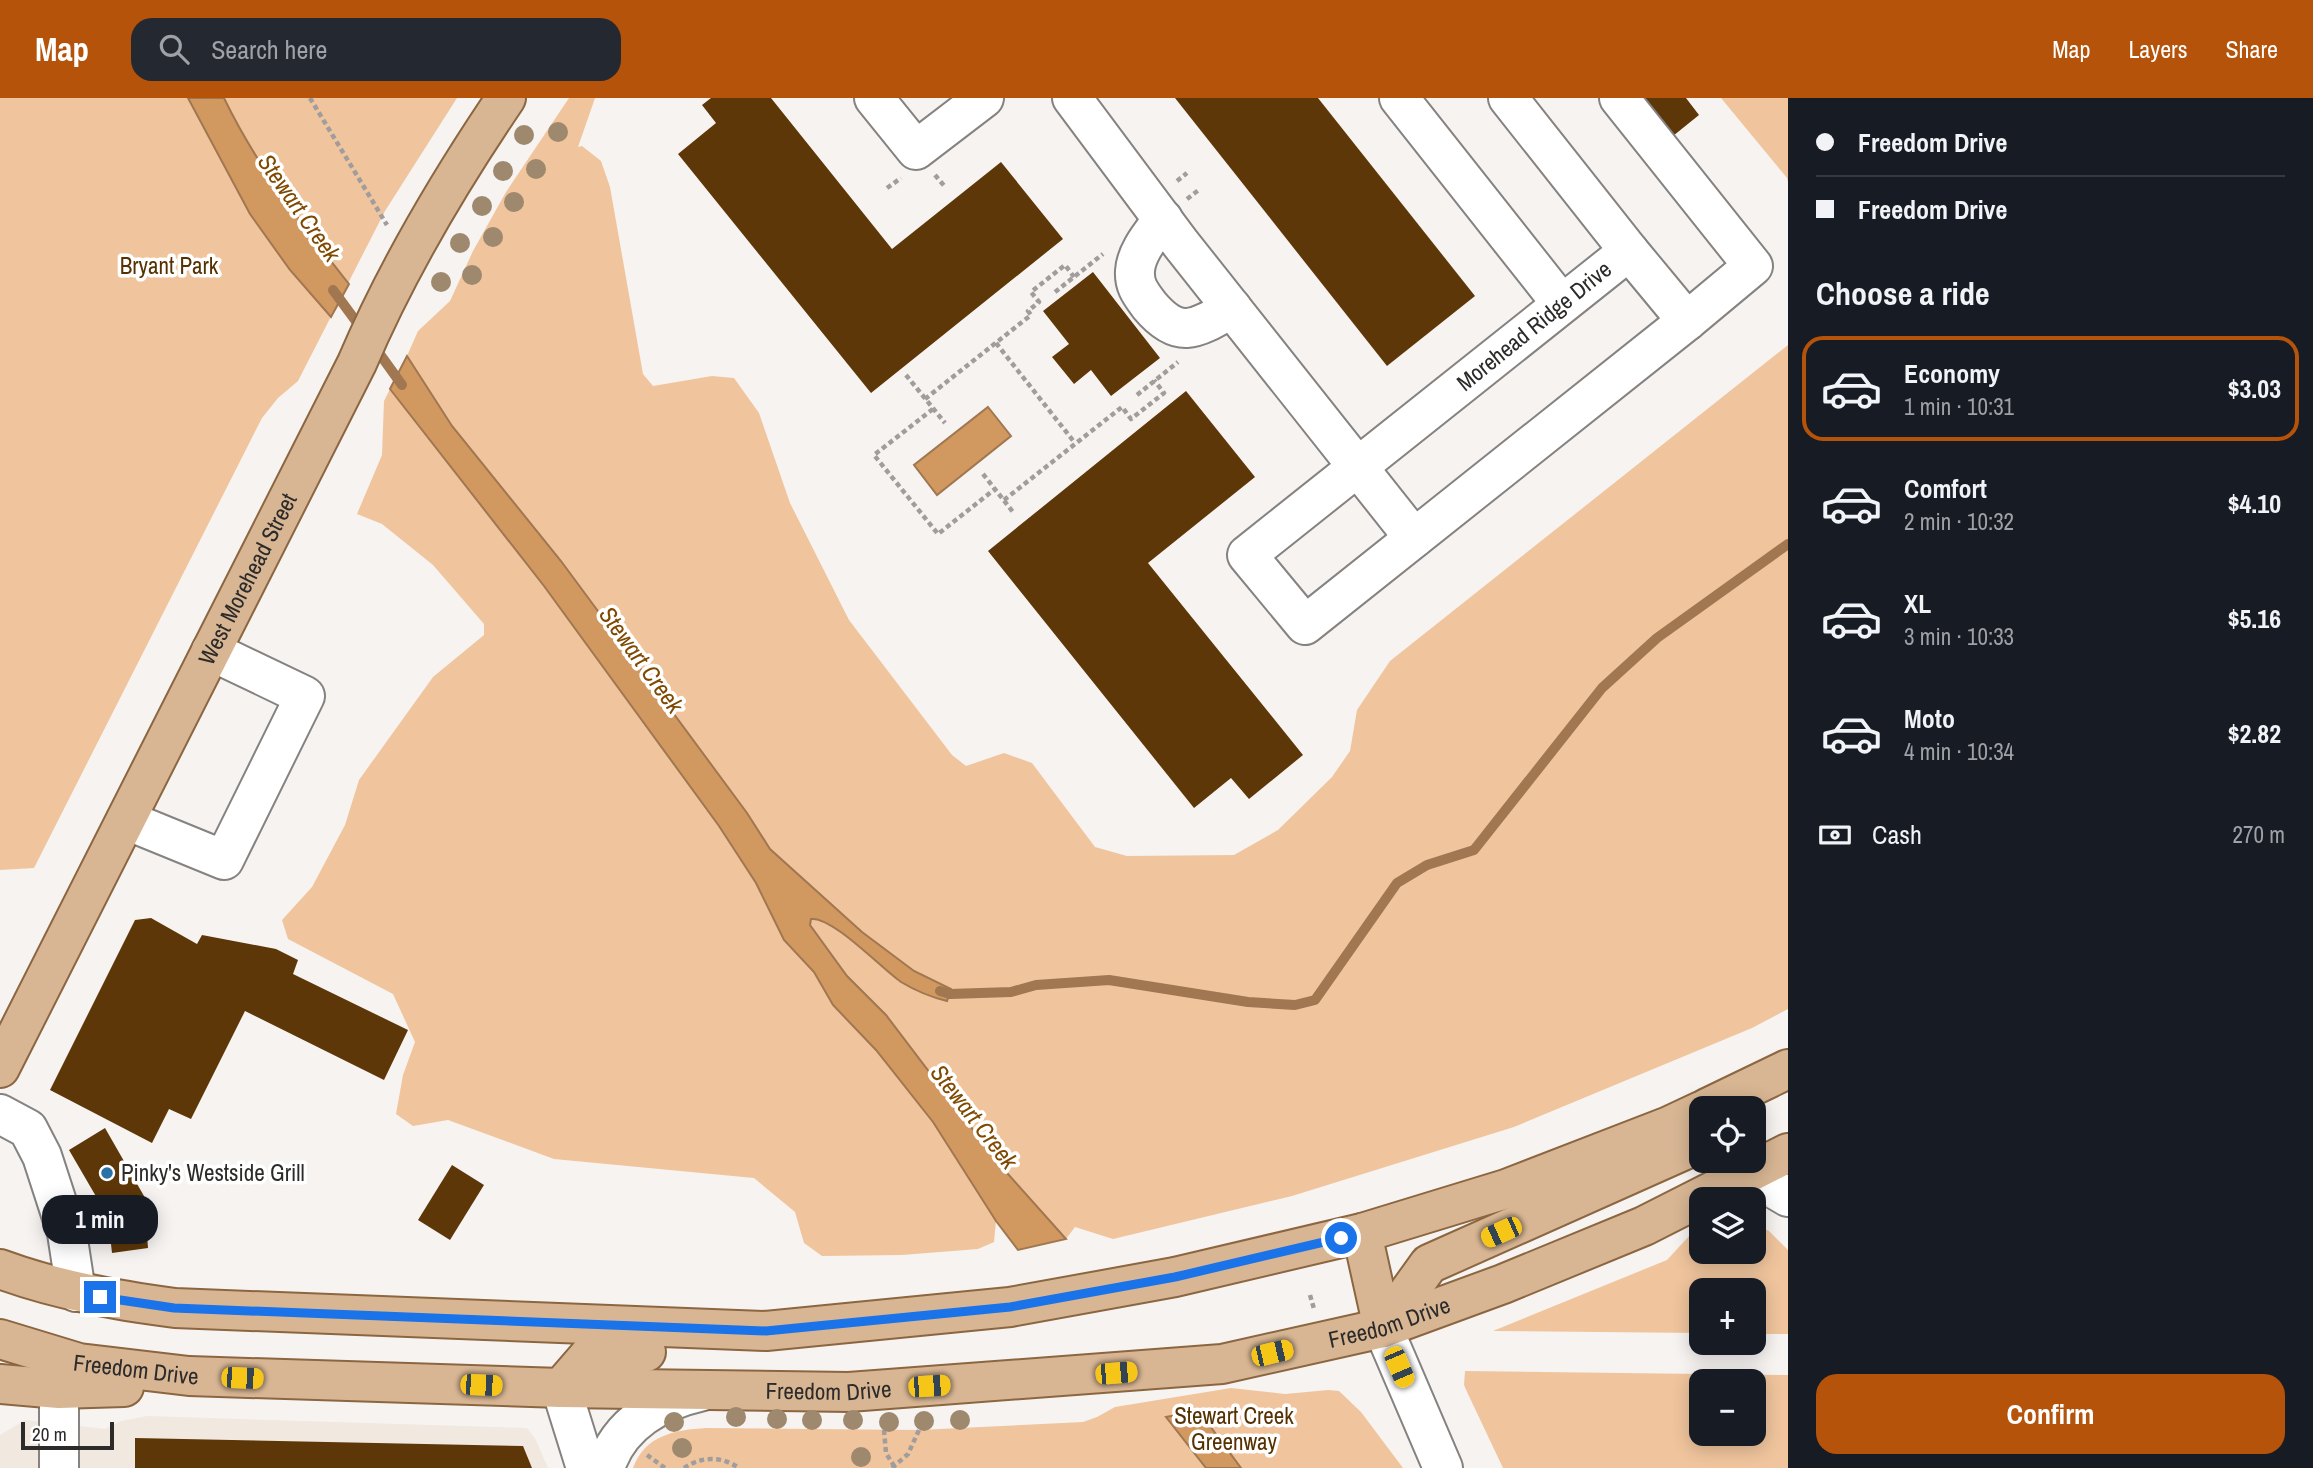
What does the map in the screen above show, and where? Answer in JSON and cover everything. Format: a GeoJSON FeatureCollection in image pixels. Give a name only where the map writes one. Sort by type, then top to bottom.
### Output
{"type":"FeatureCollection","features":[{"type":"Feature","properties":{"kind":"main road","name":"West Morehead Street"},"geometry":{"type":"LineString","coordinates":[[0,1068],[357,363],[382,307],[472,148],[506,98]]}},
{"type":"Feature","properties":{"kind":"main road"},"geometry":{"type":"LineString","coordinates":[[1733,1096],[1788,1069]]}},
{"type":"Feature","properties":{"kind":"main road"},"geometry":{"type":"LineString","coordinates":[[0,1269],[39,1283],[76,1292],[174,1308],[766,1331],[1010,1307],[1175,1277],[1362,1233],[1506,1189],[1689,1117]]}},
{"type":"Feature","properties":{"kind":"main road"},"geometry":{"type":"LineString","coordinates":[[1382,1328],[1429,1264],[1689,1146]]}},
{"type":"Feature","properties":{"kind":"main road","name":"Freedom Drive"},"geometry":{"type":"LineString","coordinates":[[0,1339],[79,1363],[189,1376],[561,1388],[849,1392],[1222,1364],[1382,1328],[1503,1284],[1644,1226],[1788,1153]]}},
{"type":"Feature","properties":{"kind":"main road"},"geometry":{"type":"LineString","coordinates":[[1362,1233],[1382,1328]]}},
{"type":"Feature","properties":{"kind":"main road"},"geometry":{"type":"LineString","coordinates":[[561,1388],[593,1350],[709,1353],[766,1331]]}},
{"type":"Feature","properties":{"kind":"main road"},"geometry":{"type":"LineString","coordinates":[[0,1384],[59,1389],[112,1389],[189,1376]]}},
{"type":"Feature","properties":{"kind":"street"},"geometry":{"type":"LineString","coordinates":[[874,98],[916,150],[984,98]]}},
{"type":"Feature","properties":{"kind":"street"},"geometry":{"type":"LineString","coordinates":[[1072,98],[1232,309],[1414,538]]}},
{"type":"Feature","properties":{"kind":"street"},"geometry":{"type":"LineString","coordinates":[[1399,98],[1562,303]]}},
{"type":"Feature","properties":{"kind":"street"},"geometry":{"type":"LineString","coordinates":[[1508,98],[1629,251]]}},
{"type":"Feature","properties":{"kind":"street"},"geometry":{"type":"LineString","coordinates":[[1619,98],[1753,266],[1687,321]]}},
{"type":"Feature","properties":{"kind":"street"},"geometry":{"type":"LineString","coordinates":[[1163,219],[1142,250],[1135,269],[1139,291],[1161,319],[1175,328],[1191,329],[1232,309]]}},
{"type":"Feature","properties":{"kind":"street","name":"Morehead Ridge Drive"},"geometry":{"type":"LineString","coordinates":[[1629,251],[1687,321],[1305,625],[1247,555],[1629,251]]}},
{"type":"Feature","properties":{"kind":"street"},"geometry":{"type":"LineString","coordinates":[[125,820],[224,860],[305,696],[211,651]]}},
{"type":"Feature","properties":{"kind":"street"},"geometry":{"type":"LineString","coordinates":[[0,1114],[28,1129],[41,1156],[67,1233],[76,1292]]}},
{"type":"Feature","properties":{"kind":"street"},"geometry":{"type":"LineString","coordinates":[[1727,1185],[1771,1187],[1788,1198]]}},
{"type":"Feature","properties":{"kind":"street"},"geometry":{"type":"LineString","coordinates":[[1382,1328],[1443,1468]]}},
{"type":"Feature","properties":{"kind":"street"},"geometry":{"type":"LineString","coordinates":[[561,1388],[586,1468]]}},
{"type":"Feature","properties":{"kind":"street"},"geometry":{"type":"LineString","coordinates":[[59,1389],[59,1468]]}},
{"type":"Feature","properties":{"kind":"street"},"geometry":{"type":"LineString","coordinates":[[605,1468],[616,1443],[640,1417],[671,1401],[710,1389]]}},
{"type":"Feature","properties":{"kind":"path"},"geometry":{"type":"LineString","coordinates":[[310,98],[386,224],[411,252]]}},
{"type":"Feature","properties":{"kind":"path"},"geometry":{"type":"LineString","coordinates":[[1055,292],[1111,248]]}},
{"type":"Feature","properties":{"kind":"path"},"geometry":{"type":"LineString","coordinates":[[926,399],[1031,315],[1028,311],[1039,302],[1031,292],[1065,265],[1074,276]]}},
{"type":"Feature","properties":{"kind":"path"},"geometry":{"type":"LineString","coordinates":[[996,343],[1075,443]]}},
{"type":"Feature","properties":{"kind":"path"},"geometry":{"type":"LineString","coordinates":[[1137,395],[1182,358]]}},
{"type":"Feature","properties":{"kind":"path"},"geometry":{"type":"LineString","coordinates":[[906,375],[945,423]]}},
{"type":"Feature","properties":{"kind":"path"},"geometry":{"type":"LineString","coordinates":[[1004,500],[1122,407],[1132,419],[1164,393],[1154,380]]}},
{"type":"Feature","properties":{"kind":"path"},"geometry":{"type":"LineString","coordinates":[[933,409],[874,455],[938,534],[995,489]]}},
{"type":"Feature","properties":{"kind":"path"},"geometry":{"type":"LineString","coordinates":[[983,474],[1013,512]]}},
{"type":"Feature","properties":{"kind":"path"},"geometry":{"type":"LineString","coordinates":[[1310,1295],[1315,1313]]}},
{"type":"Feature","properties":{"kind":"path"},"geometry":{"type":"LineString","coordinates":[[884,1430],[886,1452],[893,1467],[908,1454],[919,1430]]}},
{"type":"Feature","properties":{"kind":"path"},"geometry":{"type":"LineString","coordinates":[[684,1468],[698,1460],[711,1459],[725,1461],[739,1468]]}},
{"type":"Feature","properties":{"kind":"shaded area"},"geometry":{"type":"Polygon","coordinates":[[[188,98],[224,98],[266,171],[297,217],[349,284],[331,317],[290,270],[250,214],[188,98]]]}},
{"type":"Feature","properties":{"kind":"shaded area"},"geometry":{"type":"Polygon","coordinates":[[[407,356],[452,426],[561,561],[747,813],[770,849],[862,932],[914,971],[951,989],[947,1001],[912,988],[901,982],[844,934],[820,920],[811,919],[810,925],[847,976],[886,1015],[1000,1165],[1066,1239],[1018,1250],[996,1221],[933,1122],[876,1050],[833,1005],[814,972],[784,940],[756,883],[719,826],[544,586],[390,389],[407,356]]]}},
{"type":"Feature","properties":{"kind":"shaded area"},"geometry":{"type":"Polygon","coordinates":[[[988,407],[1011,436],[937,495],[914,465],[988,407]]]}},
{"type":"Feature","properties":{"kind":"shaded area"},"geometry":{"type":"Polygon","coordinates":[[[1199,1411],[1241,1468],[1206,1468],[1166,1417],[1199,1411]]]}},
{"type":"Feature","properties":{"kind":"shaded area"},"geometry":{"type":"Polygon","coordinates":[[[147,1416],[527,1428],[535,1438],[548,1468],[0,1468],[0,1435],[25,1420],[105,1429],[121,1421],[147,1416]]]}},
{"type":"Feature","properties":{"kind":"green space","name":"Bryant Park"},"geometry":{"type":"Polygon","coordinates":[[[0,98],[457,98],[385,211],[298,381],[278,398],[262,418],[34,868],[0,870],[0,98]]]}},
{"type":"Feature","properties":{"kind":"green space"},"geometry":{"type":"Polygon","coordinates":[[[569,98],[595,98],[578,147],[582,146],[601,161],[610,187],[643,374],[653,386],[712,376],[734,378],[759,413],[790,503],[849,620],[952,755],[966,766],[1004,753],[1032,763],[1095,847],[1127,856],[1234,855],[1278,830],[1332,777],[1350,751],[1357,710],[1390,661],[1788,345],[1788,1009],[1752,1028],[1514,1127],[1292,1196],[1113,1239],[1075,1227],[1066,1239],[1000,1165],[886,1015],[847,976],[810,925],[811,919],[816,918],[829,925],[947,1001],[951,989],[914,971],[862,932],[770,849],[747,813],[561,561],[452,426],[407,356],[418,331],[450,301],[473,251],[506,192],[569,98]]]}},
{"type":"Feature","properties":{"kind":"green space"},"geometry":{"type":"Polygon","coordinates":[[[1721,98],[1788,98],[1788,182],[1787,178],[1721,98]]]}},
{"type":"Feature","properties":{"kind":"green space"},"geometry":{"type":"Polygon","coordinates":[[[390,389],[544,586],[719,826],[756,883],[784,940],[814,972],[833,1005],[876,1050],[933,1122],[996,1221],[994,1242],[978,1249],[902,1255],[822,1256],[804,1243],[795,1212],[754,1178],[554,1159],[448,1120],[413,1126],[396,1114],[403,1075],[415,1042],[393,994],[288,939],[282,920],[312,887],[345,825],[359,780],[433,677],[484,635],[484,624],[433,565],[382,524],[357,514],[382,455],[384,401],[390,389]]]}},
{"type":"Feature","properties":{"kind":"green space"},"geometry":{"type":"Polygon","coordinates":[[[1766,1229],[1769,1231],[1788,1250],[1788,1334],[1766,1334],[1766,1278],[1689,1278],[1689,1333],[1493,1331],[1667,1260],[1689,1236],[1689,1264],[1766,1264],[1766,1229]]]}},
{"type":"Feature","properties":{"kind":"green space"},"geometry":{"type":"Polygon","coordinates":[[[1465,1371],[1689,1374],[1689,1446],[1766,1446],[1766,1375],[1788,1375],[1788,1468],[1503,1468],[1464,1385],[1465,1371]]]}},
{"type":"Feature","properties":{"kind":"green space","name":"Stewart Creek Greenway"},"geometry":{"type":"Polygon","coordinates":[[[1231,1388],[1285,1394],[1339,1391],[1361,1412],[1403,1468],[633,1468],[638,1457],[653,1441],[672,1433],[694,1429],[919,1430],[1083,1422],[1115,1407],[1231,1388]]]}},
{"type":"Feature","properties":{"kind":"building"},"geometry":{"type":"Polygon","coordinates":[[[711,98],[771,98],[892,249],[1001,162],[1063,239],[871,393],[678,154],[716,123],[702,105],[711,98]]]}},
{"type":"Feature","properties":{"kind":"building"},"geometry":{"type":"Polygon","coordinates":[[[1175,98],[1318,98],[1475,296],[1387,366],[1175,98]]]}},
{"type":"Feature","properties":{"kind":"building"},"geometry":{"type":"Polygon","coordinates":[[[1636,98],[1686,98],[1699,115],[1668,140],[1636,98]]]}},
{"type":"Feature","properties":{"kind":"building"},"geometry":{"type":"Polygon","coordinates":[[[1093,272],[1160,358],[1111,396],[1091,370],[1074,384],[1052,357],[1069,344],[1043,311],[1093,272]]]}},
{"type":"Feature","properties":{"kind":"building"},"geometry":{"type":"Polygon","coordinates":[[[1186,391],[1255,477],[1148,563],[1303,755],[1249,799],[1231,778],[1194,808],[988,551],[1186,391]]]}},
{"type":"Feature","properties":{"kind":"building"},"geometry":{"type":"Polygon","coordinates":[[[151,918],[197,944],[202,935],[276,949],[298,960],[293,974],[408,1030],[384,1080],[245,1011],[191,1119],[169,1109],[152,1143],[50,1090],[135,920],[151,918]]]}},
{"type":"Feature","properties":{"kind":"building","name":"Pinky's Westside Grill"},"geometry":{"type":"Polygon","coordinates":[[[105,1128],[144,1196],[148,1248],[112,1253],[108,1217],[69,1150],[105,1128]]]}},
{"type":"Feature","properties":{"kind":"building"},"geometry":{"type":"Polygon","coordinates":[[[452,1165],[484,1185],[450,1240],[418,1220],[452,1165]]]}},
{"type":"Feature","properties":{"kind":"building"},"geometry":{"type":"Polygon","coordinates":[[[135,1438],[523,1446],[532,1468],[135,1468],[135,1438]]]}},
{"type":"Feature","properties":{"kind":"waterway","name":"Stewart Creek"},"geometry":{"type":"LineString","coordinates":[[333,290],[361,328]]}},
{"type":"Feature","properties":{"kind":"waterway","name":"Stewart Creek"},"geometry":{"type":"LineString","coordinates":[[374,346],[402,385]]}},
{"type":"Feature","properties":{"kind":"waterway"},"geometry":{"type":"LineString","coordinates":[[940,991],[950,994],[1011,992],[1036,985],[1109,980],[1248,1002],[1295,1005],[1315,1000],[1397,883],[1427,865],[1474,850],[1602,688],[1657,638],[1788,544]]}},
{"type":"Feature","properties":{"kind":"place","name":"Pinky's Westside Grill"},"geometry":{"type":"Point","coordinates":[107,1173]}},
{"type":"Feature","properties":{"kind":"route"},"geometry":{"type":"LineString","coordinates":[[100,1297],[174,1308],[766,1331],[1010,1307],[1175,1277],[1341,1238]]}}]}
